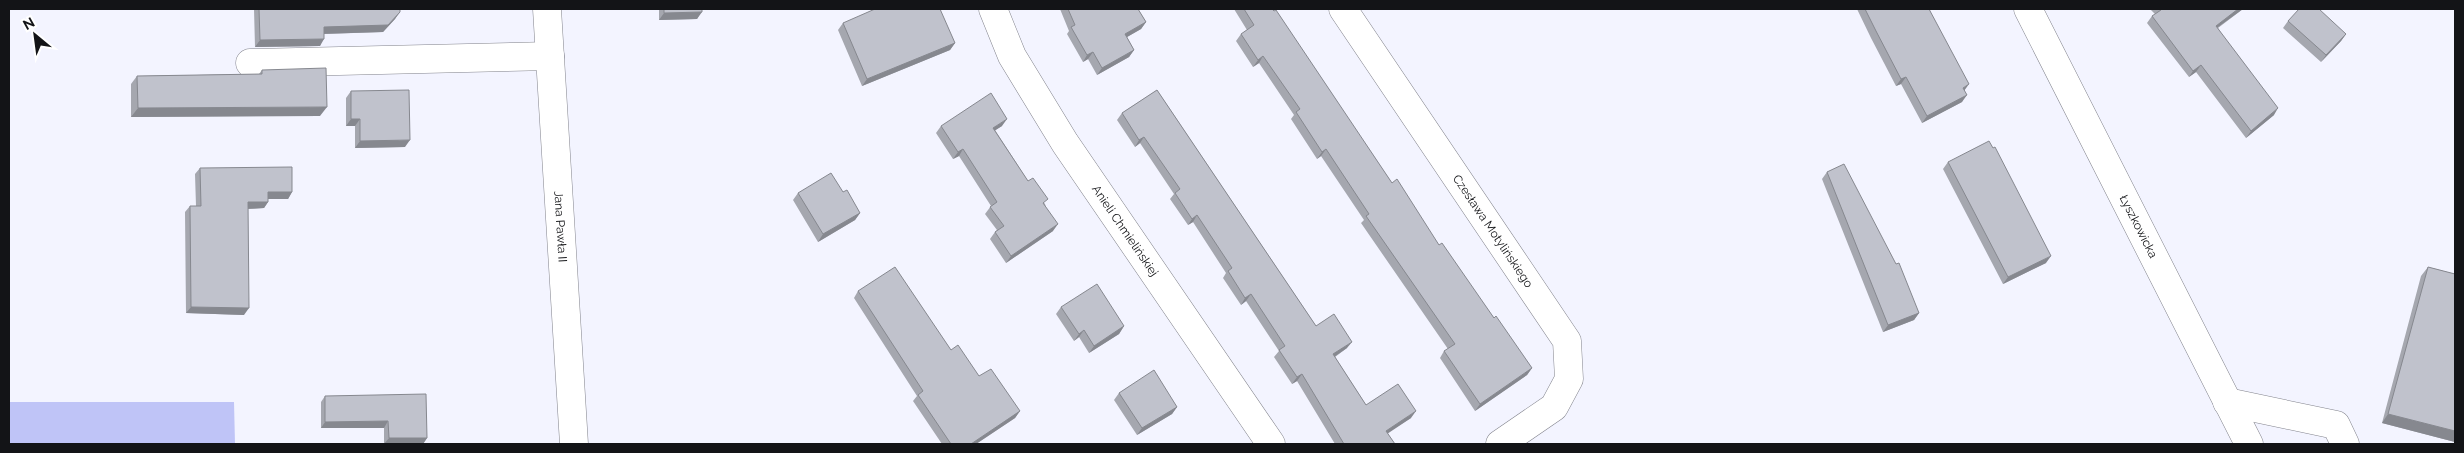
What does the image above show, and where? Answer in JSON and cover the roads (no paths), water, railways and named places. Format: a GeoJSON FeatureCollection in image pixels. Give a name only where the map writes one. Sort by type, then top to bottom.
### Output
{"type":"FeatureCollection","features":[{"type":"Feature","properties":{"kind":"street","name":"Jana Pawła II"},"geometry":{"type":"LineString","coordinates":[[546,9],[574,444]]}},
{"type":"Feature","properties":{"kind":"street","name":"Anieli Chmielińskiej"},"geometry":{"type":"LineString","coordinates":[[993,9],[1012,56],[1065,142],[1271,444]]}},
{"type":"Feature","properties":{"kind":"street","name":"Czesława Motylińskiego"},"geometry":{"type":"LineString","coordinates":[[1343,9],[1567,341],[1569,379],[1554,407],[1500,444]]}},
{"type":"Feature","properties":{"kind":"street","name":"Łyszkowicka"},"geometry":{"type":"LineString","coordinates":[[2030,9],[2249,444]]}},
{"type":"Feature","properties":{"kind":"street"},"geometry":{"type":"LineString","coordinates":[[250,63],[550,56]]}},
{"type":"Feature","properties":{"kind":"street"},"geometry":{"type":"LineString","coordinates":[[2227,402],[2336,425],[2345,444]]}}]}
